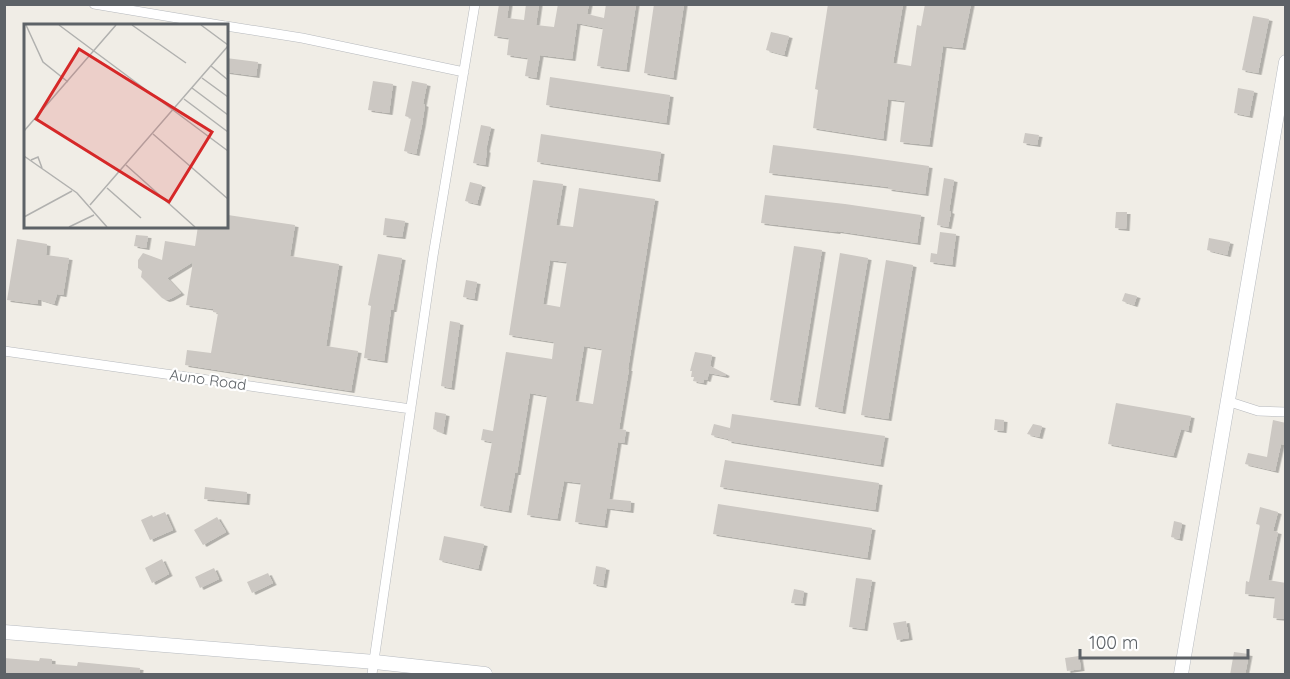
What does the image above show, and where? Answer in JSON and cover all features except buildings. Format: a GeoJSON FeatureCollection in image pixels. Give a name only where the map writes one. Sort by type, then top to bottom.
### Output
{"type":"FeatureCollection","features":[{"type":"Feature","properties":{"kind":"street"},"geometry":{"type":"LineString","coordinates":[[94,4],[214,24]]}},
{"type":"Feature","properties":{"kind":"street"},"geometry":{"type":"LineString","coordinates":[[374,668],[433,256],[475,4]]}},
{"type":"Feature","properties":{"kind":"street"},"geometry":{"type":"LineString","coordinates":[[228,26],[302,38],[464,72]]}},
{"type":"Feature","properties":{"kind":"street"},"geometry":{"type":"LineString","coordinates":[[1181,675],[1286,62]]}},
{"type":"Feature","properties":{"kind":"street","name":"Auno Road"},"geometry":{"type":"LineString","coordinates":[[4,351],[411,409]]}},
{"type":"Feature","properties":{"kind":"street"},"geometry":{"type":"LineString","coordinates":[[1227,401],[1258,411],[1286,412]]}},
{"type":"Feature","properties":{"kind":"street"},"geometry":{"type":"LineString","coordinates":[[4,632],[374,668],[485,675]]}}]}
